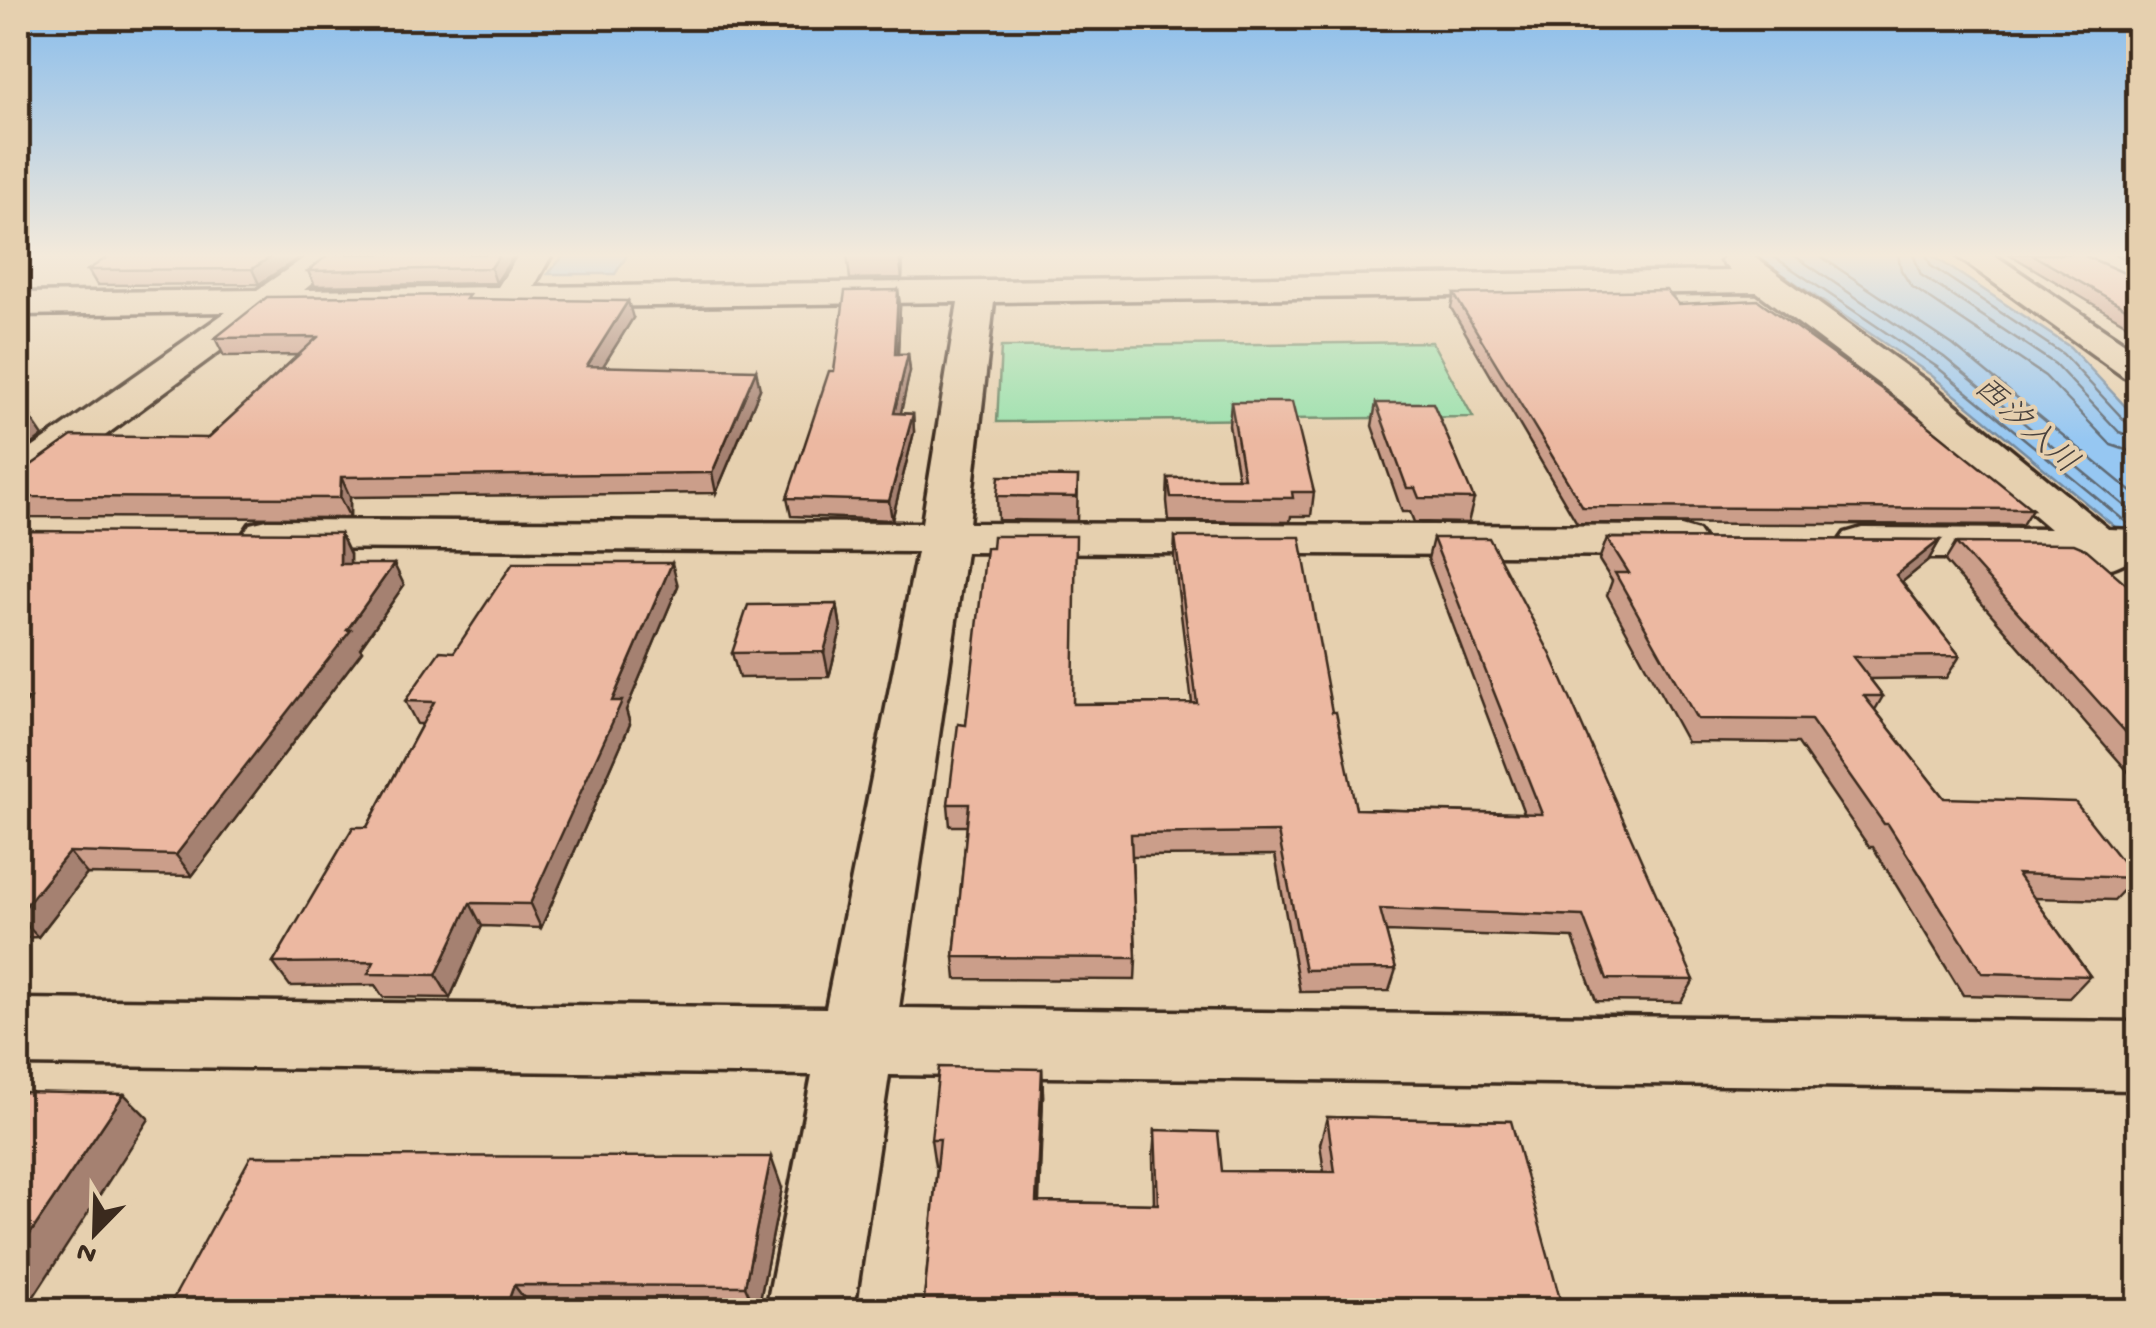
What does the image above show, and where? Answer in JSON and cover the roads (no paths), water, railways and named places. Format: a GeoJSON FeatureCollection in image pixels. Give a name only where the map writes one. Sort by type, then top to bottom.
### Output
{"type":"FeatureCollection","features":[{"type":"Feature","properties":{"kind":"street"},"geometry":{"type":"LineString","coordinates":[[18,478],[242,316]]}},
{"type":"Feature","properties":{"kind":"street"},"geometry":{"type":"LineString","coordinates":[[810,1310],[944,535],[974,316]]}},
{"type":"Feature","properties":{"kind":"street"},"geometry":{"type":"LineString","coordinates":[[1813,316],[2118,544],[2138,579]]}},
{"type":"Feature","properties":{"kind":"street"},"geometry":{"type":"LineString","coordinates":[[2068,316],[2133,358]]}},
{"type":"Feature","properties":{"kind":"street"},"geometry":{"type":"LineString","coordinates":[[214,534],[1719,542]]}},
{"type":"Feature","properties":{"kind":"street"},"geometry":{"type":"LineString","coordinates":[[1818,542],[2118,544]]}},
{"type":"Feature","properties":{"kind":"street"},"geometry":{"type":"LineString","coordinates":[[18,1032],[2138,1056]]}},
{"type":"Feature","properties":{"kind":"water","name":"西汐入川"},"geometry":{"type":"Polygon","coordinates":[[[1844,316],[2023,316],[2070,347],[2138,420],[2138,546],[1931,375],[1844,316]]]}}]}
